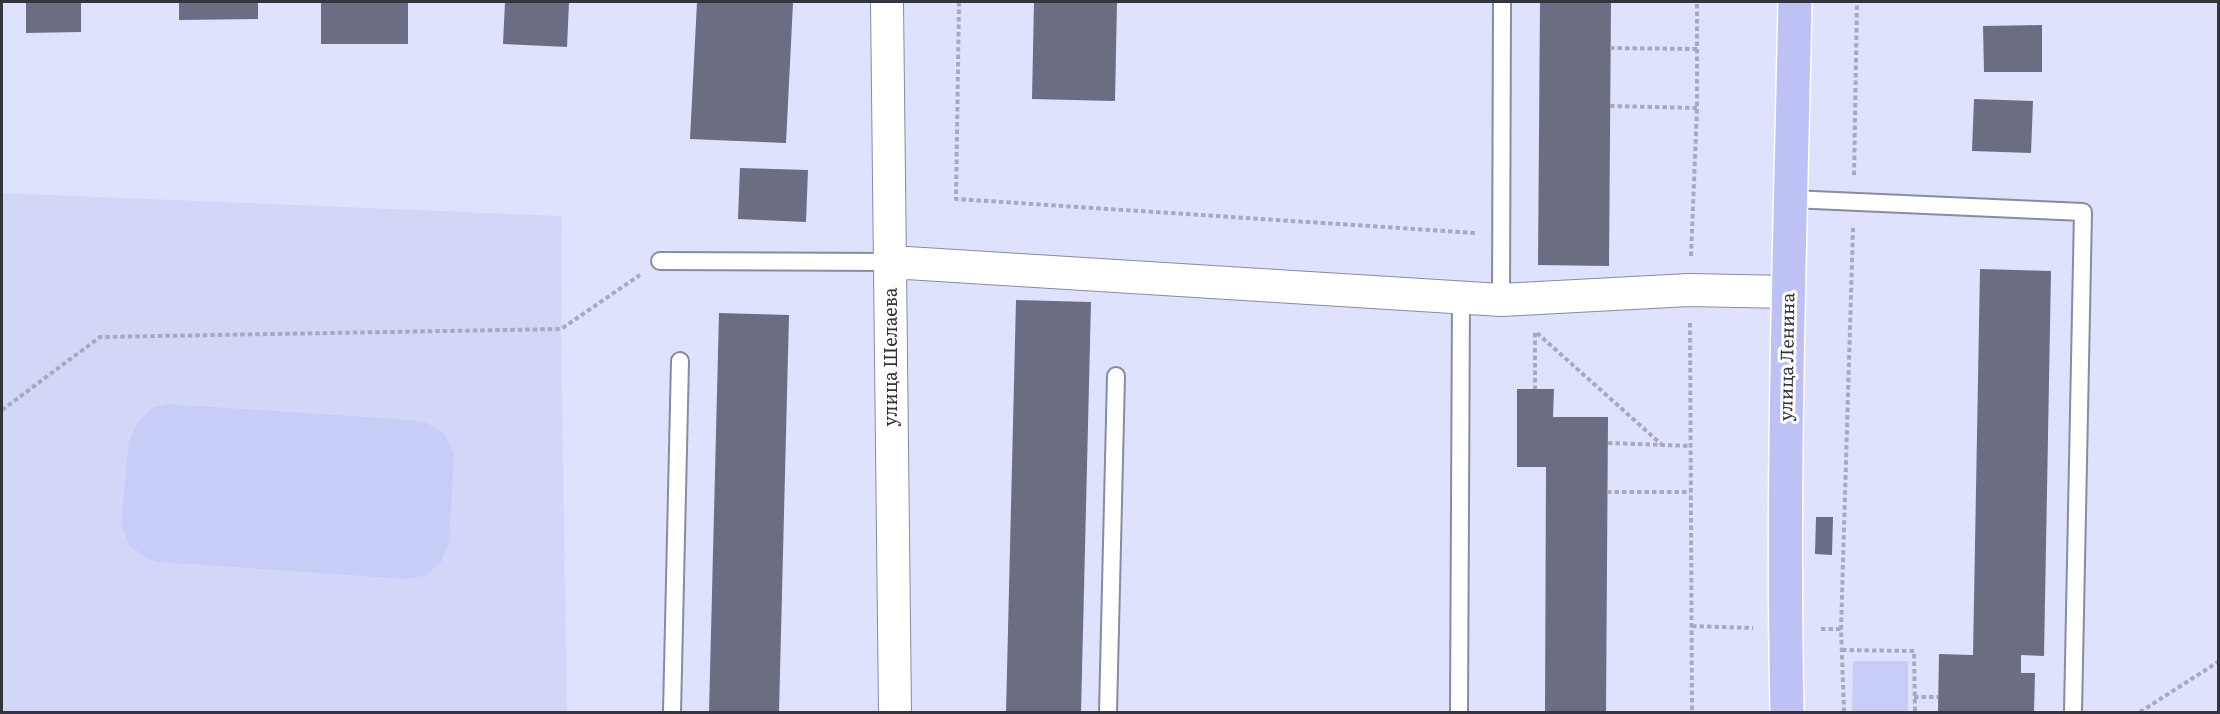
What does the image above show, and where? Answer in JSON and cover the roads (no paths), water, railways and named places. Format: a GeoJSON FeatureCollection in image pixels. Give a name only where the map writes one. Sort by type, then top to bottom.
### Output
{"type":"FeatureCollection","features":[{"type":"Feature","properties":{"kind":"main road","name":"улица Ленина"},"geometry":{"type":"LineString","coordinates":[[1787,712],[1785,617],[1795,2]]}},
{"type":"Feature","properties":{"kind":"street","name":"улица Шелаева"},"geometry":{"type":"LineString","coordinates":[[887,2],[895,712]]}},
{"type":"Feature","properties":{"kind":"street"},"geometry":{"type":"LineString","coordinates":[[891,262],[1500,300],[1689,290],[1789,292]]}},
{"type":"Feature","properties":{"kind":"lane"},"geometry":{"type":"LineString","coordinates":[[1500,300],[1502,2]]}},
{"type":"Feature","properties":{"kind":"lane"},"geometry":{"type":"LineString","coordinates":[[1791,199],[2083,212],[2073,712]]}},
{"type":"Feature","properties":{"kind":"lane"},"geometry":{"type":"LineString","coordinates":[[660,261],[891,262]]}},
{"type":"Feature","properties":{"kind":"lane"},"geometry":{"type":"LineString","coordinates":[[1459,712],[1461,298]]}},
{"type":"Feature","properties":{"kind":"lane"},"geometry":{"type":"LineString","coordinates":[[672,712],[680,361]]}},
{"type":"Feature","properties":{"kind":"lane"},"geometry":{"type":"LineString","coordinates":[[1108,712],[1116,376]]}}]}
